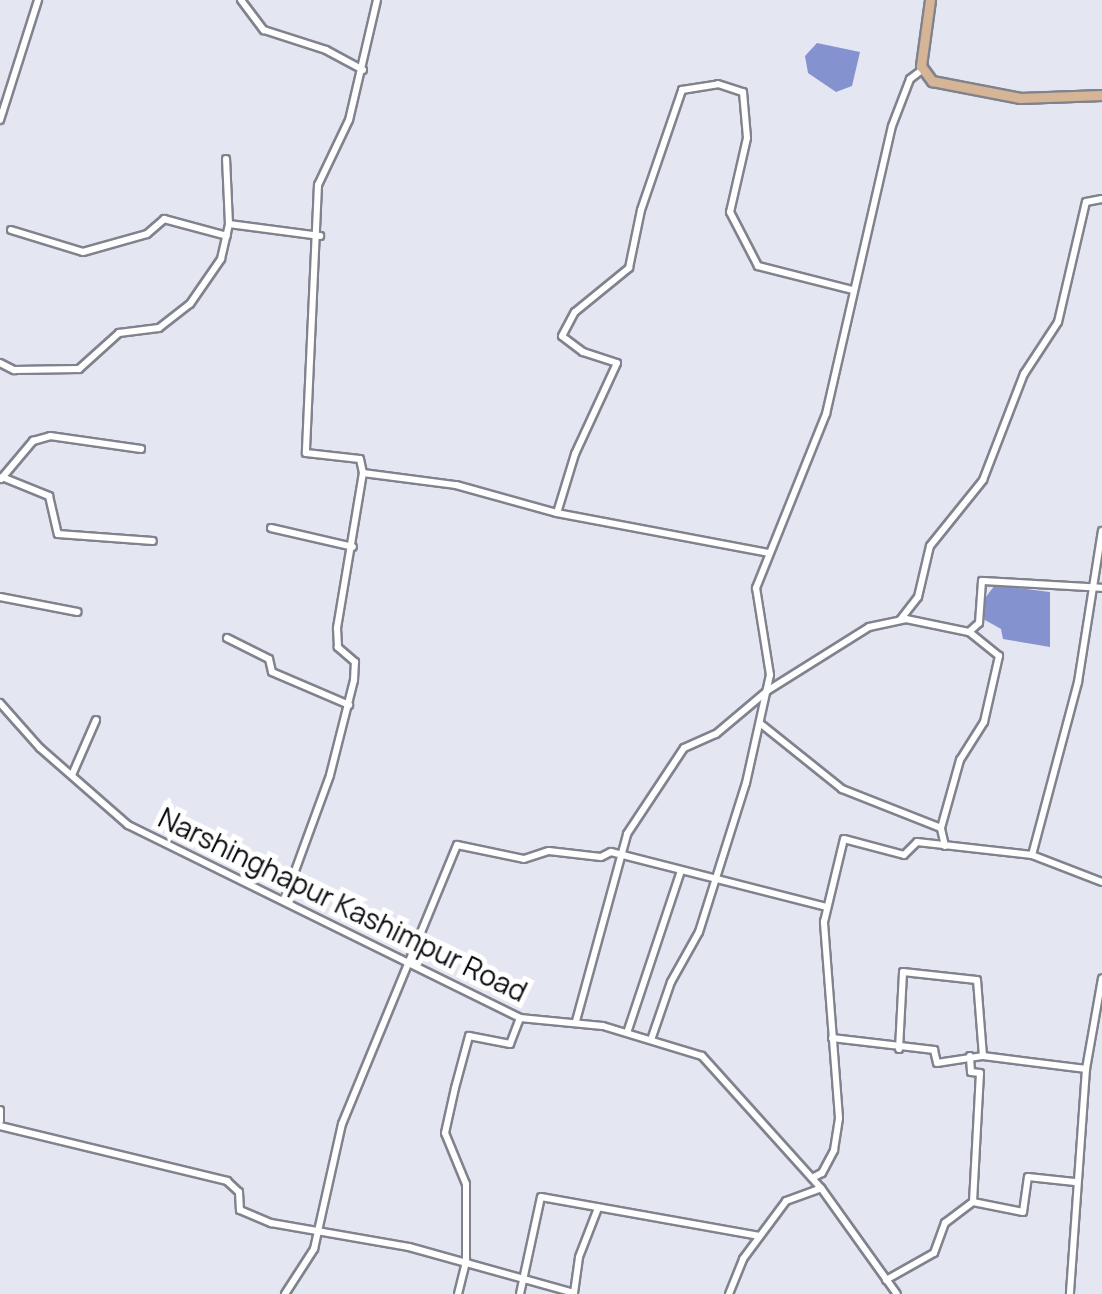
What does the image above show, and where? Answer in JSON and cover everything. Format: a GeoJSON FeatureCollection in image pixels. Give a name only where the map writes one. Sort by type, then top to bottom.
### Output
{"type":"FeatureCollection","features":[{"type":"Feature","properties":{"kind":"main road"},"geometry":{"type":"LineString","coordinates":[[930,0],[921,68],[932,82],[1020,98],[1102,95]]}},
{"type":"Feature","properties":{"kind":"street"},"geometry":{"type":"LineString","coordinates":[[0,120],[38,0]]}},
{"type":"Feature","properties":{"kind":"street"},"geometry":{"type":"LineString","coordinates":[[242,0],[264,30],[326,50],[363,70]]}},
{"type":"Feature","properties":{"kind":"street"},"geometry":{"type":"LineString","coordinates":[[284,901],[349,706],[355,662],[338,648],[337,628],[354,547],[363,473],[360,459],[305,448],[320,236],[318,185],[342,142],[378,0]]}},
{"type":"Feature","properties":{"kind":"street"},"geometry":{"type":"LineString","coordinates":[[651,1040],[717,881],[767,690],[756,588],[769,553],[780,540],[826,414],[892,126],[910,80],[921,68]]}},
{"type":"Feature","properties":{"kind":"street"},"geometry":{"type":"LineString","coordinates":[[557,514],[575,454],[617,363],[583,352],[562,336],[575,312],[629,268],[640,210],[682,90],[718,84],[743,92],[745,151],[729,206],[758,266],[852,290]]}},
{"type":"Feature","properties":{"kind":"street"},"geometry":{"type":"LineString","coordinates":[[0,364],[14,370],[79,370],[119,334],[159,328],[205,285],[226,236],[226,159]]}},
{"type":"Feature","properties":{"kind":"street"},"geometry":{"type":"LineString","coordinates":[[899,620],[918,597],[930,546],[983,480],[1024,374],[1058,322],[1086,202],[1102,199]]}},
{"type":"Feature","properties":{"kind":"street"},"geometry":{"type":"LineString","coordinates":[[11,230],[83,252],[147,234],[164,219],[226,236]]}},
{"type":"Feature","properties":{"kind":"street"},"geometry":{"type":"LineString","coordinates":[[229,224],[320,236]]}},
{"type":"Feature","properties":{"kind":"street"},"geometry":{"type":"LineString","coordinates":[[141,449],[50,436],[33,441],[1,478],[49,496],[58,534],[154,540]]}},
{"type":"Feature","properties":{"kind":"street"},"geometry":{"type":"LineString","coordinates":[[363,473],[456,485],[557,514],[769,553]]}},
{"type":"Feature","properties":{"kind":"street"},"geometry":{"type":"LineString","coordinates":[[271,528],[354,547]]}},
{"type":"Feature","properties":{"kind":"street"},"geometry":{"type":"LineString","coordinates":[[1032,855],[1078,682],[1088,589],[1102,531]]}},
{"type":"Feature","properties":{"kind":"street"},"geometry":{"type":"LineString","coordinates":[[969,632],[979,622],[982,581],[1102,588]]}},
{"type":"Feature","properties":{"kind":"street"},"geometry":{"type":"LineString","coordinates":[[0,597],[78,612]]}},
{"type":"Feature","properties":{"kind":"street"},"geometry":{"type":"LineString","coordinates":[[576,1021],[609,882],[660,776],[684,748],[716,734],[767,690],[869,627],[899,620],[932,620],[969,632],[999,656],[985,718],[960,760],[941,828],[945,846]]}},
{"type":"Feature","properties":{"kind":"street"},"geometry":{"type":"LineString","coordinates":[[227,638],[269,659],[272,672],[349,706]]}},
{"type":"Feature","properties":{"kind":"street","name":"Narshinghapur Kashimpur Road"},"geometry":{"type":"LineString","coordinates":[[0,703],[128,825],[520,1018],[576,1021],[702,1056],[720,1070],[821,1188],[896,1294]]}},
{"type":"Feature","properties":{"kind":"street"},"geometry":{"type":"LineString","coordinates":[[72,775],[96,720]]}},
{"type":"Feature","properties":{"kind":"street"},"geometry":{"type":"LineString","coordinates":[[760,723],[842,789],[941,828]]}},
{"type":"Feature","properties":{"kind":"street"},"geometry":{"type":"LineString","coordinates":[[812,1178],[822,1173],[836,1134],[827,907],[844,840],[904,855],[917,842],[1032,855],[1102,882]]}},
{"type":"Feature","properties":{"kind":"street"},"geometry":{"type":"LineString","coordinates":[[285,1294],[308,1263],[342,1124],[406,962],[424,934],[457,845],[524,859],[549,850],[622,855],[827,907]]}},
{"type":"Feature","properties":{"kind":"street"},"geometry":{"type":"LineString","coordinates":[[626,1033],[682,871]]}},
{"type":"Feature","properties":{"kind":"street"},"geometry":{"type":"LineString","coordinates":[[898,1050],[903,972],[976,980],[983,1056]]}},
{"type":"Feature","properties":{"kind":"street"},"geometry":{"type":"LineString","coordinates":[[1070,1294],[1086,1069],[1102,978]]}},
{"type":"Feature","properties":{"kind":"street"},"geometry":{"type":"LineString","coordinates":[[458,1294],[466,1261],[464,1169],[445,1133],[455,1088],[470,1036],[510,1044],[520,1018]]}},
{"type":"Feature","properties":{"kind":"street"},"geometry":{"type":"LineString","coordinates":[[832,1038],[898,1050],[934,1050],[937,1062],[983,1056],[1086,1069]]}},
{"type":"Feature","properties":{"kind":"street"},"geometry":{"type":"LineString","coordinates":[[886,1280],[934,1252],[945,1224],[973,1202],[980,1074],[971,1072],[970,1056]]}},
{"type":"Feature","properties":{"kind":"street"},"geometry":{"type":"LineString","coordinates":[[0,1110],[0,1123],[228,1180],[248,1215],[318,1234],[466,1261],[574,1293],[578,1257],[598,1208]]}},
{"type":"Feature","properties":{"kind":"street"},"geometry":{"type":"LineString","coordinates":[[973,1202],[1023,1212],[1028,1178],[1076,1182]]}},
{"type":"Feature","properties":{"kind":"street"},"geometry":{"type":"LineString","coordinates":[[728,1294],[760,1236],[786,1202],[821,1188]]}},
{"type":"Feature","properties":{"kind":"street"},"geometry":{"type":"LineString","coordinates":[[520,1294],[540,1197],[760,1236]]}},
{"type":"Feature","properties":{"kind":"water"},"geometry":{"type":"Polygon","coordinates":[[[817,43],[860,52],[852,86],[836,92],[808,73],[805,56],[817,43]]]}},
{"type":"Feature","properties":{"kind":"water"},"geometry":{"type":"Polygon","coordinates":[[[995,585],[1050,592],[1050,647],[1003,639],[1001,629],[985,620],[982,602],[995,585]]]}}]}
